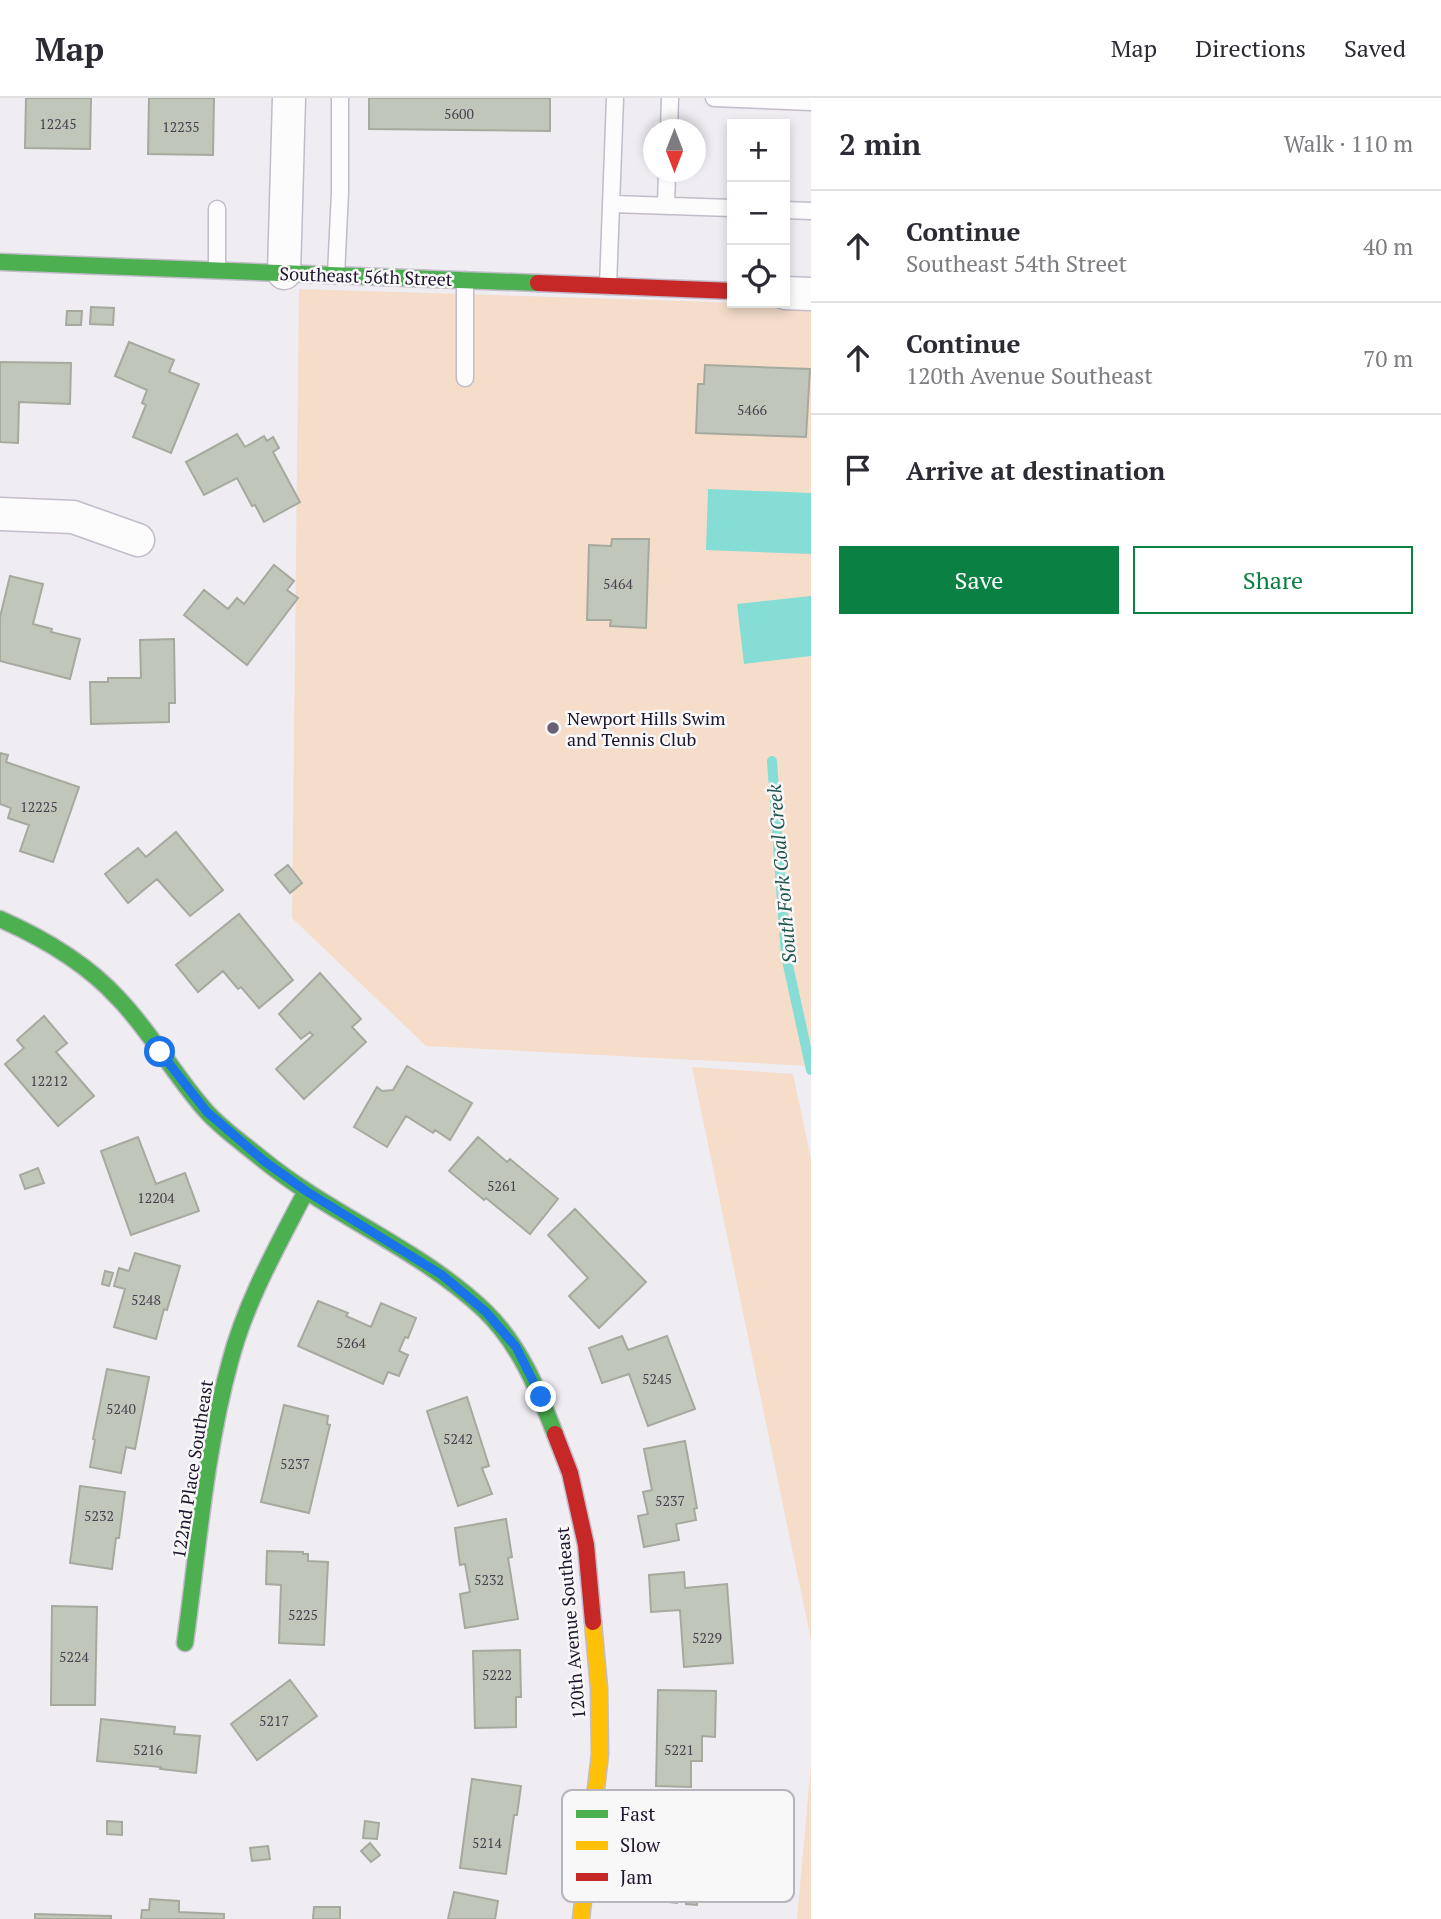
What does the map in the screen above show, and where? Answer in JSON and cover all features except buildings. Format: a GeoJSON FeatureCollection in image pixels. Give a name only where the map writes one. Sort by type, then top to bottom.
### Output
{"type":"FeatureCollection","features":[{"type":"Feature","properties":{"kind":"street"},"geometry":{"type":"LineString","coordinates":[[284,273],[289,98]]}},
{"type":"Feature","properties":{"kind":"street","name":"Southeast 56th Street"},"geometry":{"type":"LineString","coordinates":[[0,262],[727,291]]}},
{"type":"Feature","properties":{"kind":"street"},"geometry":{"type":"LineString","coordinates":[[790,293],[811,294]]}},
{"type":"Feature","properties":{"kind":"street"},"geometry":{"type":"LineString","coordinates":[[0,514],[73,517],[138,540]]}},
{"type":"Feature","properties":{"kind":"street","name":"120th Avenue Southeast"},"geometry":{"type":"LineString","coordinates":[[0,919],[36,935],[79,964],[118,997],[207,1112],[264,1161],[306,1191],[442,1275],[486,1312],[516,1347],[541,1397],[570,1473],[586,1545],[599,1688],[600,1754],[596,1790]]}},
{"type":"Feature","properties":{"kind":"street","name":"122nd Place Southeast"},"geometry":{"type":"LineString","coordinates":[[186,1643],[215,1426],[230,1361],[254,1292],[306,1191]]}},
{"type":"Feature","properties":{"kind":"lane"},"geometry":{"type":"LineString","coordinates":[[336,275],[340,192],[340,98]]}},
{"type":"Feature","properties":{"kind":"lane"},"geometry":{"type":"LineString","coordinates":[[608,286],[615,98]]}},
{"type":"Feature","properties":{"kind":"lane"},"geometry":{"type":"LineString","coordinates":[[669,119],[670,98]]}},
{"type":"Feature","properties":{"kind":"lane"},"geometry":{"type":"LineString","coordinates":[[713,98],[811,102]]}},
{"type":"Feature","properties":{"kind":"lane"},"geometry":{"type":"LineString","coordinates":[[666,206],[667,182]]}},
{"type":"Feature","properties":{"kind":"lane"},"geometry":{"type":"LineString","coordinates":[[612,204],[727,208]]}},
{"type":"Feature","properties":{"kind":"lane"},"geometry":{"type":"LineString","coordinates":[[217,209],[217,270]]}},
{"type":"Feature","properties":{"kind":"lane"},"geometry":{"type":"LineString","coordinates":[[790,211],[811,211]]}},
{"type":"Feature","properties":{"kind":"lane"},"geometry":{"type":"LineString","coordinates":[[465,280],[465,378]]}},
{"type":"Feature","properties":{"kind":"shaded area","name":"Newport Hills Swim and Tennis Club"},"geometry":{"type":"Polygon","coordinates":[[[299,289],[727,302],[727,308],[790,308],[790,304],[811,305],[811,1066],[426,1046],[292,918],[299,289]]]}},
{"type":"Feature","properties":{"kind":"shaded area"},"geometry":{"type":"Polygon","coordinates":[[[708,489],[811,493],[811,554],[706,550],[708,489]]]}},
{"type":"Feature","properties":{"kind":"shaded area"},"geometry":{"type":"Polygon","coordinates":[[[811,596],[811,656],[744,664],[737,604],[811,596]]]}},
{"type":"Feature","properties":{"kind":"shaded area"},"geometry":{"type":"Polygon","coordinates":[[[692,1067],[793,1074],[811,1159],[811,1640],[692,1067]]]}},
{"type":"Feature","properties":{"kind":"shaded area"},"geometry":{"type":"Polygon","coordinates":[[[811,1765],[811,1919],[797,1919],[811,1765]]]}},
{"type":"Feature","properties":{"kind":"waterway","name":"South Fork Coal Creek"},"geometry":{"type":"LineString","coordinates":[[772,761],[786,956],[811,1070]]}},
{"type":"Feature","properties":{"kind":"traffic: fast"},"geometry":{"type":"LineString","coordinates":[[0,262],[538,283]]}},
{"type":"Feature","properties":{"kind":"traffic: fast"},"geometry":{"type":"LineString","coordinates":[[0,919],[63,952],[106,985],[130,1011],[206,1111],[233,1136],[317,1198],[433,1269],[485,1311],[518,1353],[535,1385],[555,1434]]}},
{"type":"Feature","properties":{"kind":"traffic: fast"},"geometry":{"type":"LineString","coordinates":[[185,1643],[208,1466],[230,1362],[253,1296],[306,1191]]}},
{"type":"Feature","properties":{"kind":"traffic: slow"},"geometry":{"type":"LineString","coordinates":[[593,1622],[599,1688],[600,1754],[596,1790]]}},
{"type":"Feature","properties":{"kind":"traffic: slow"},"geometry":{"type":"LineString","coordinates":[[581,1919],[583,1902]]}},
{"type":"Feature","properties":{"kind":"traffic: jam"},"geometry":{"type":"LineString","coordinates":[[538,283],[727,291]]}},
{"type":"Feature","properties":{"kind":"traffic: jam"},"geometry":{"type":"LineString","coordinates":[[555,1434],[570,1473],[586,1545],[593,1622]]}},
{"type":"Feature","properties":{"kind":"place","name":"Newport Hills Swim and Tennis Club"},"geometry":{"type":"Point","coordinates":[553,728]}},
{"type":"Feature","properties":{"kind":"route"},"geometry":{"type":"LineString","coordinates":[[160,1052],[207,1112],[264,1161],[306,1191],[442,1275],[486,1312],[516,1347],[541,1397]]}}]}
